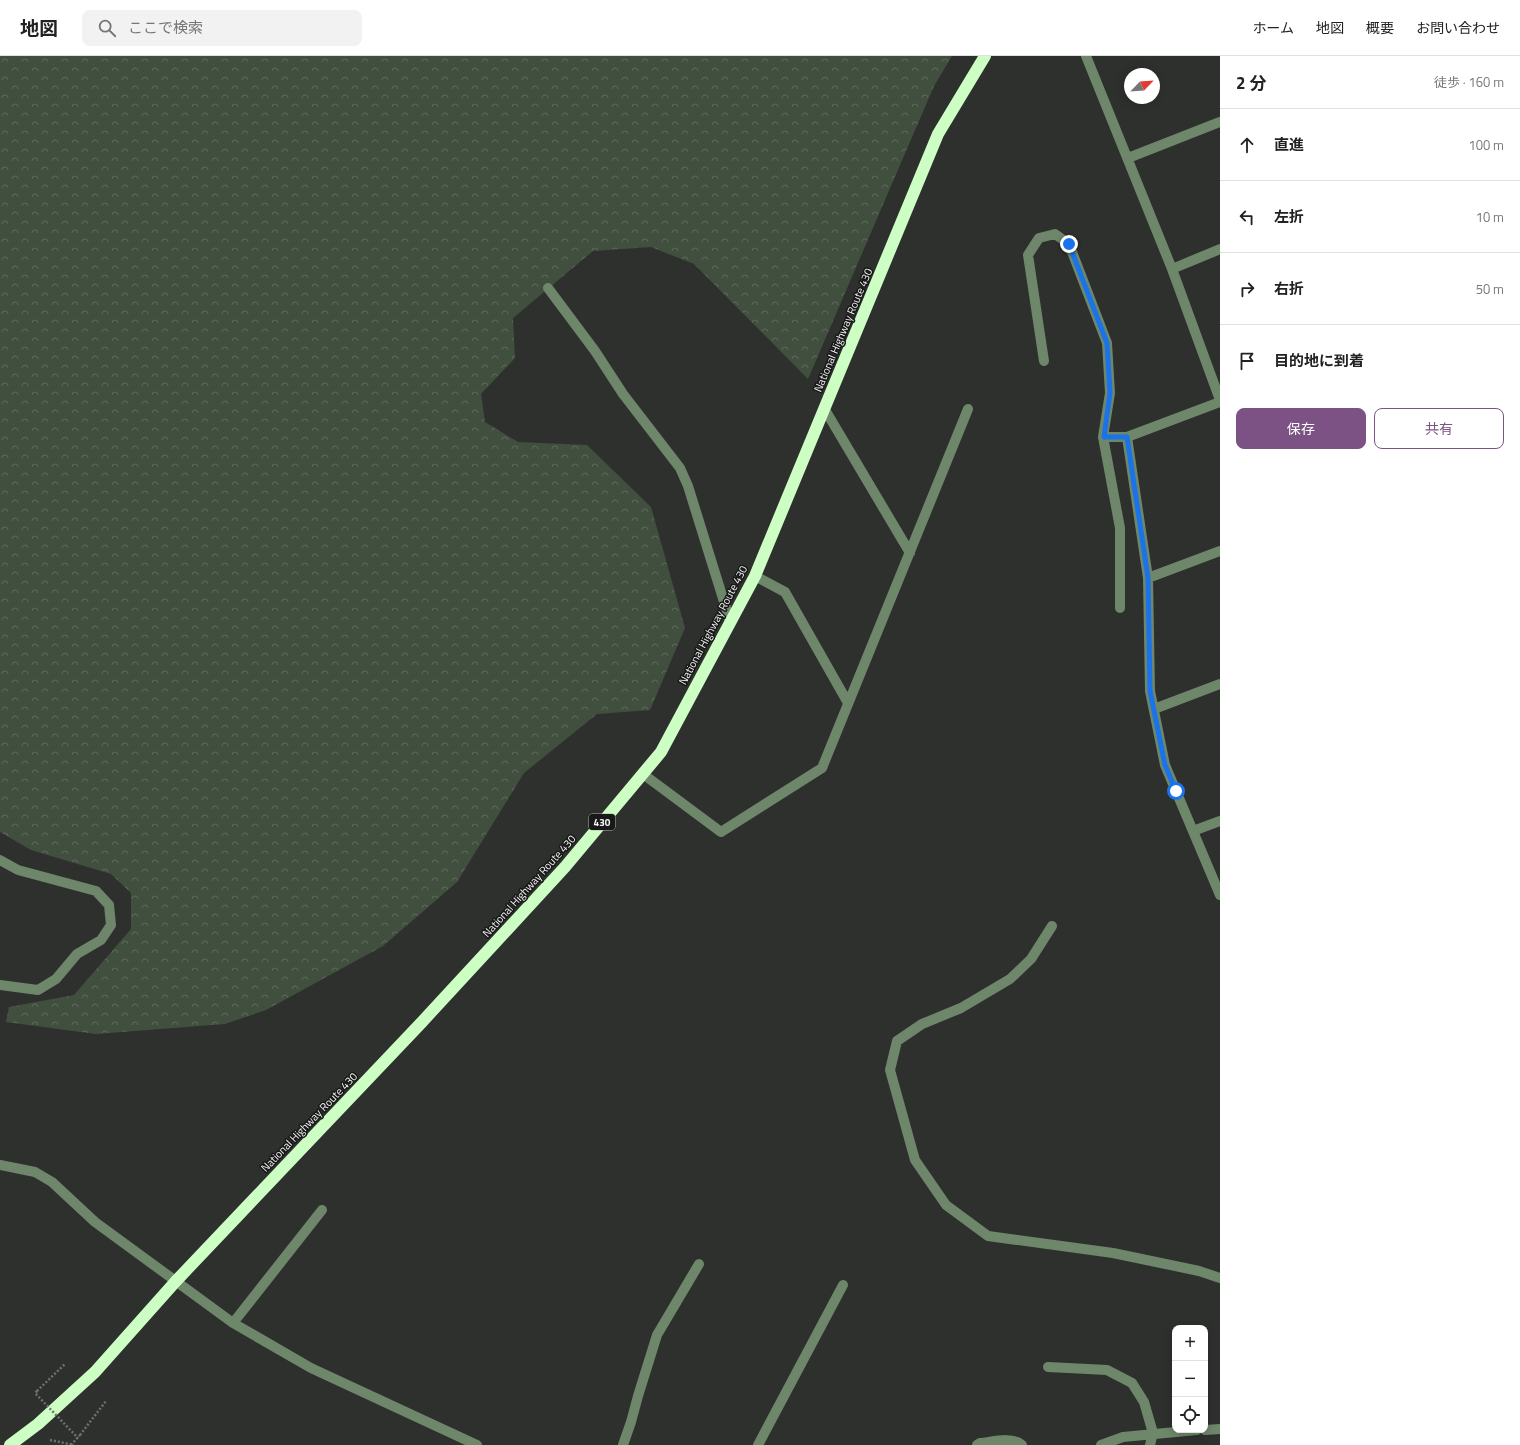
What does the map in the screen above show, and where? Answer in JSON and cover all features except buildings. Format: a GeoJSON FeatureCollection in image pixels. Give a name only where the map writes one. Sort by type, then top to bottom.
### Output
{"type":"FeatureCollection","features":[{"type":"Feature","properties":{"kind":"highway","name":"National Highway Route 430"},"geometry":{"type":"LineString","coordinates":[[10,1445],[38,1424],[95,1372],[176,1281],[422,1022],[565,867],[661,752],[754,576],[938,134],[985,56]]}},
{"type":"Feature","properties":{"kind":"street"},"geometry":{"type":"LineString","coordinates":[[1086,56],[1172,268],[1220,401],[1127,437],[1104,437]]}},
{"type":"Feature","properties":{"kind":"street"},"geometry":{"type":"LineString","coordinates":[[1128,158],[1220,122]]}},
{"type":"Feature","properties":{"kind":"street"},"geometry":{"type":"LineString","coordinates":[[1044,361],[1028,255],[1039,238],[1055,234],[1069,244],[1107,343],[1110,393],[1104,437],[1120,528],[1120,608]]}},
{"type":"Feature","properties":{"kind":"street"},"geometry":{"type":"LineString","coordinates":[[1172,268],[1220,249]]}},
{"type":"Feature","properties":{"kind":"street"},"geometry":{"type":"LineString","coordinates":[[548,288],[595,351],[623,394],[680,468],[688,486],[730,621]]}},
{"type":"Feature","properties":{"kind":"street"},"geometry":{"type":"LineString","coordinates":[[824,408],[910,554]]}},
{"type":"Feature","properties":{"kind":"street"},"geometry":{"type":"LineString","coordinates":[[643,774],[721,832],[822,768],[968,409]]}},
{"type":"Feature","properties":{"kind":"street"},"geometry":{"type":"LineString","coordinates":[[1127,437],[1148,578],[1150,691],[1165,765],[1220,895]]}},
{"type":"Feature","properties":{"kind":"street"},"geometry":{"type":"LineString","coordinates":[[1148,578],[1220,551]]}},
{"type":"Feature","properties":{"kind":"street"},"geometry":{"type":"LineString","coordinates":[[754,576],[785,592],[848,703]]}},
{"type":"Feature","properties":{"kind":"street"},"geometry":{"type":"LineString","coordinates":[[1154,709],[1220,684]]}},
{"type":"Feature","properties":{"kind":"street"},"geometry":{"type":"LineString","coordinates":[[1193,831],[1220,821]]}},
{"type":"Feature","properties":{"kind":"street"},"geometry":{"type":"LineString","coordinates":[[0,860],[18,870],[96,891],[109,905],[111,925],[101,940],[77,954],[56,979],[38,990],[0,985]]}},
{"type":"Feature","properties":{"kind":"street"},"geometry":{"type":"LineString","coordinates":[[1052,926],[1030,960],[1010,979],[961,1008],[922,1024],[897,1041],[890,1070],[915,1160],[946,1205],[988,1236],[1113,1253],[1198,1271],[1220,1278]]}},
{"type":"Feature","properties":{"kind":"street"},"geometry":{"type":"LineString","coordinates":[[0,1165],[35,1172],[52,1182],[95,1222],[233,1323],[311,1368],[477,1445]]}},
{"type":"Feature","properties":{"kind":"street"},"geometry":{"type":"LineString","coordinates":[[233,1323],[322,1210]]}},
{"type":"Feature","properties":{"kind":"street"},"geometry":{"type":"LineString","coordinates":[[623,1445],[657,1335],[699,1264]]}},
{"type":"Feature","properties":{"kind":"street"},"geometry":{"type":"LineString","coordinates":[[758,1445],[843,1285]]}},
{"type":"Feature","properties":{"kind":"street"},"geometry":{"type":"LineString","coordinates":[[1048,1367],[1107,1370],[1132,1383],[1144,1402],[1153,1433],[1150,1445]]}},
{"type":"Feature","properties":{"kind":"street"},"geometry":{"type":"LineString","coordinates":[[1208,1430],[1220,1429]]}},
{"type":"Feature","properties":{"kind":"street"},"geometry":{"type":"LineString","coordinates":[[1101,1445],[1123,1437],[1172,1432]]}},
{"type":"Feature","properties":{"kind":"street"},"geometry":{"type":"LineString","coordinates":[[977,1445],[980,1443],[1004,1441],[1019,1442],[1022,1445]]}},
{"type":"Feature","properties":{"kind":"path"},"geometry":{"type":"LineString","coordinates":[[65,1364],[35,1393],[78,1438]]}},
{"type":"Feature","properties":{"kind":"path"},"geometry":{"type":"LineString","coordinates":[[71,1445],[106,1401]]}},
{"type":"Feature","properties":{"kind":"green space"},"geometry":{"type":"Polygon","coordinates":[[[0,56],[952,56],[934,86],[808,379],[694,264],[651,247],[593,251],[513,318],[515,358],[481,394],[485,422],[518,442],[587,445],[651,507],[685,628],[650,710],[597,714],[524,773],[457,882],[383,946],[266,1010],[225,1024],[96,1034],[6,1022],[9,1007],[74,995],[131,929],[131,893],[111,874],[31,850],[0,832],[0,56]]]}},
{"type":"Feature","properties":{"kind":"route"},"geometry":{"type":"LineString","coordinates":[[1069,244],[1107,343],[1110,393],[1104,437],[1127,437],[1148,578],[1150,691],[1165,765],[1176,791]]}}]}
